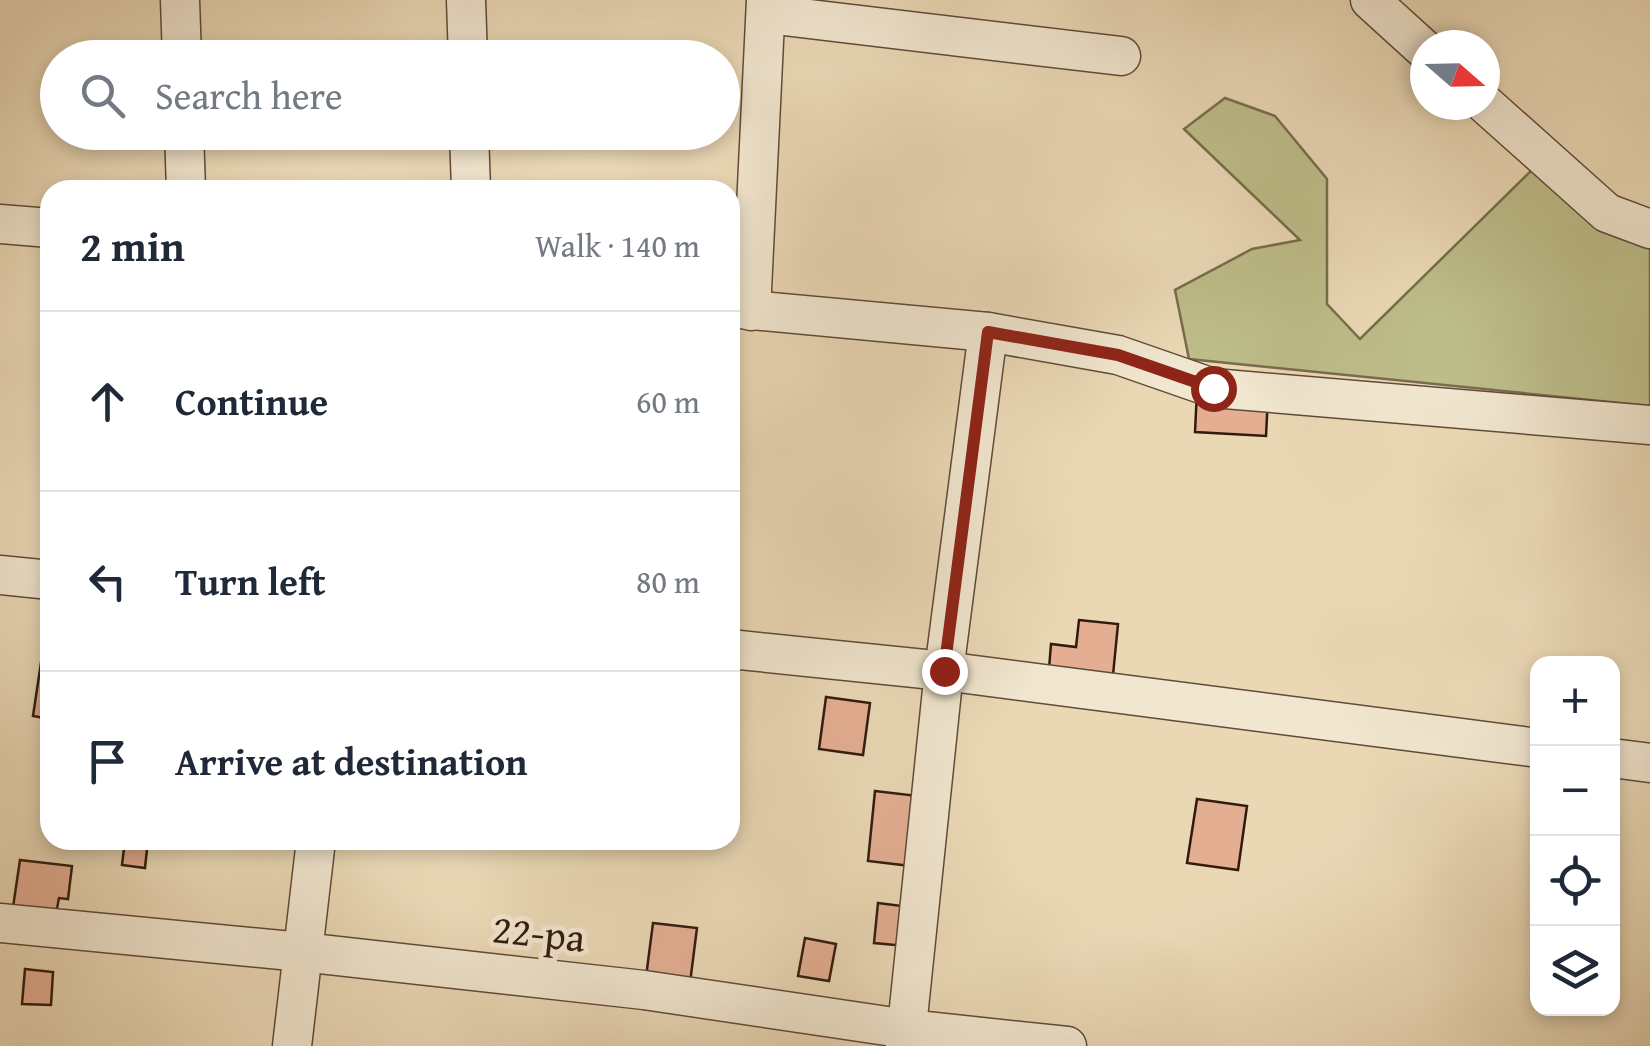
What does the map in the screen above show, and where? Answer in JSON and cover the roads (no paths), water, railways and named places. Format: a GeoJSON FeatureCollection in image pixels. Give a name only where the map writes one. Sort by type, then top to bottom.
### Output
{"type":"FeatureCollection","features":[{"type":"Feature","properties":{"kind":"street"},"geometry":{"type":"LineString","coordinates":[[180,0],[181,40]]}},
{"type":"Feature","properties":{"kind":"street"},"geometry":{"type":"LineString","coordinates":[[466,0],[467,40]]}},
{"type":"Feature","properties":{"kind":"street"},"geometry":{"type":"LineString","coordinates":[[1370,0],[1410,36]]}},
{"type":"Feature","properties":{"kind":"street"},"geometry":{"type":"LineString","coordinates":[[1121,56],[766,7],[741,309],[988,332],[1118,355],[1213,388],[1650,425]]}},
{"type":"Feature","properties":{"kind":"street"},"geometry":{"type":"LineString","coordinates":[[1500,118],[1606,213],[1650,229]]}},
{"type":"Feature","properties":{"kind":"street"},"geometry":{"type":"LineString","coordinates":[[185,150],[186,180]]}},
{"type":"Feature","properties":{"kind":"street"},"geometry":{"type":"LineString","coordinates":[[470,150],[471,180]]}},
{"type":"Feature","properties":{"kind":"street"},"geometry":{"type":"LineString","coordinates":[[0,224],[40,227]]}},
{"type":"Feature","properties":{"kind":"street"},"geometry":{"type":"LineString","coordinates":[[906,1037],[944,671],[988,332]]}},
{"type":"Feature","properties":{"kind":"street"},"geometry":{"type":"LineString","coordinates":[[0,575],[40,579]]}},
{"type":"Feature","properties":{"kind":"street"},"geometry":{"type":"LineString","coordinates":[[740,649],[944,671],[1530,747]]}},
{"type":"Feature","properties":{"kind":"street"},"geometry":{"type":"LineString","coordinates":[[1620,759],[1650,763]]}},
{"type":"Feature","properties":{"kind":"street"},"geometry":{"type":"LineString","coordinates":[[292,1046],[315,850]]}},
{"type":"Feature","properties":{"kind":"street","name":"22-ра"},"geometry":{"type":"LineString","coordinates":[[0,923],[644,990],[906,1037],[1067,1046]]}}]}
